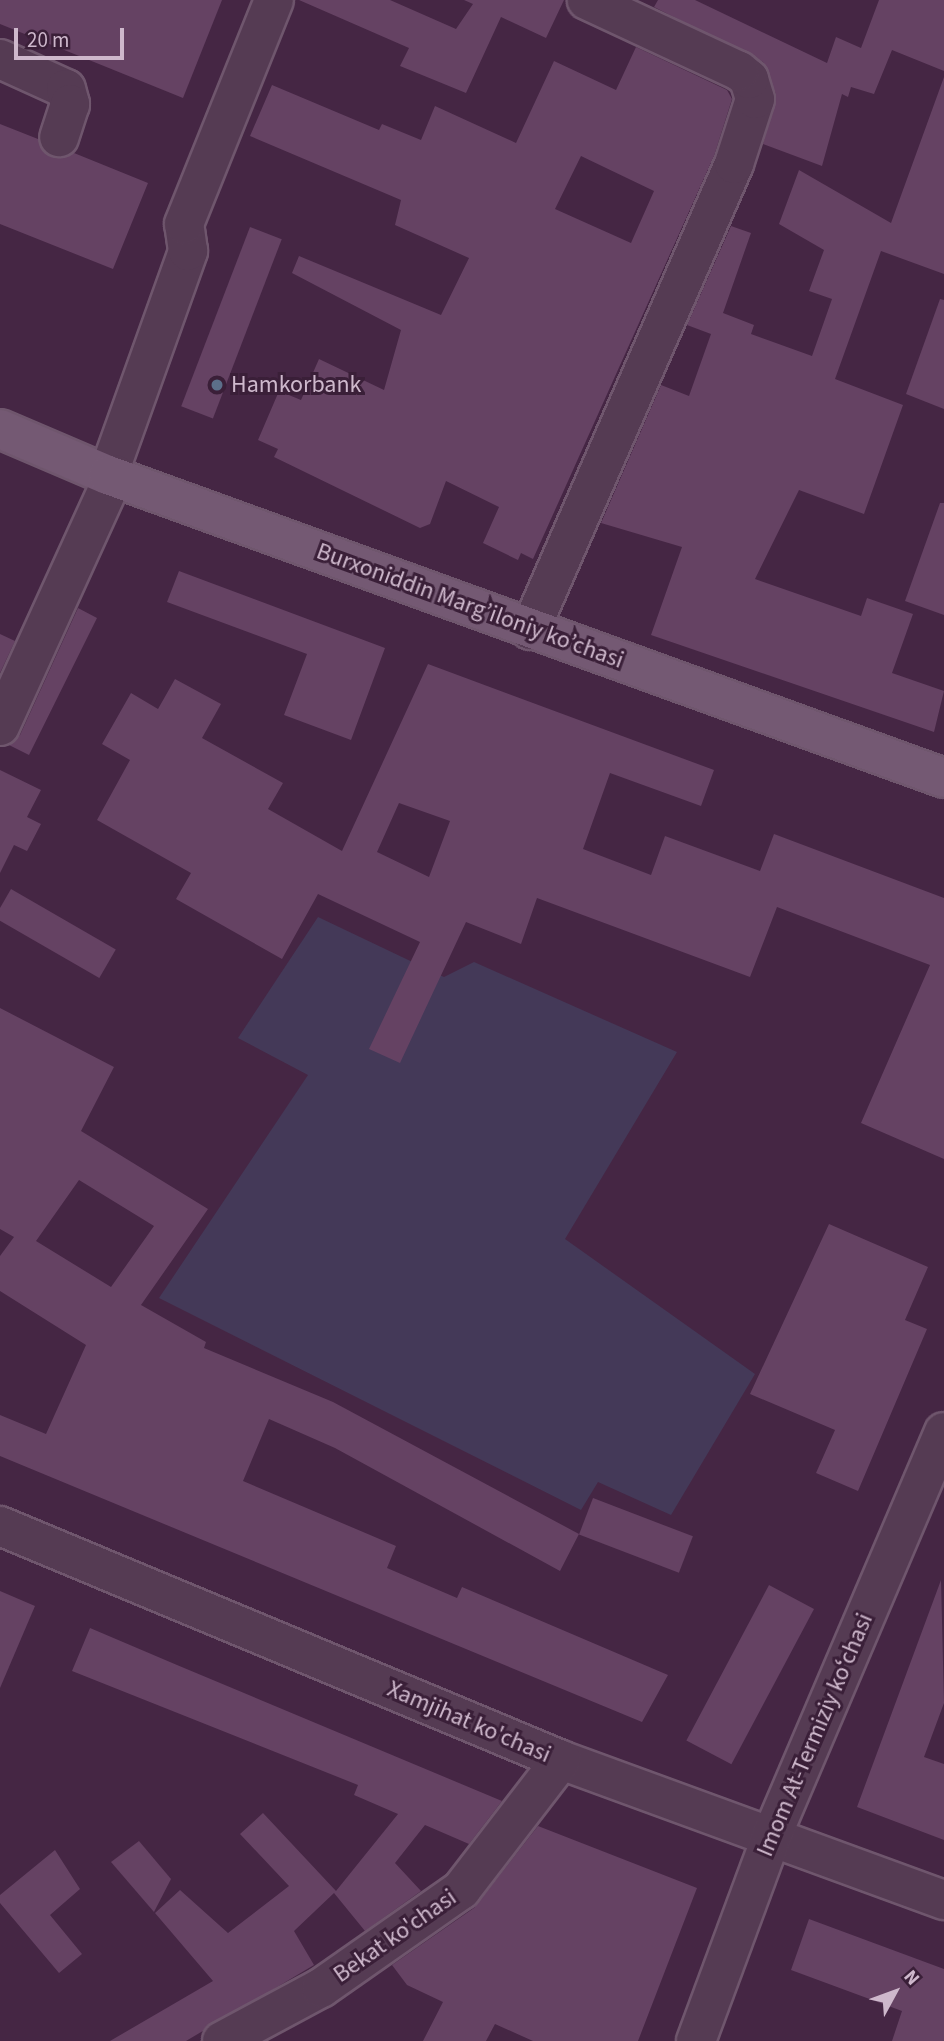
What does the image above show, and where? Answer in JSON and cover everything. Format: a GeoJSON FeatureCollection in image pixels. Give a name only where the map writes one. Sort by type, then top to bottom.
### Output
{"type":"FeatureCollection","features":[{"type":"Feature","properties":{"kind":"main road","name":"Burxoniddin Marg’iloniy ko’chasi"},"geometry":{"type":"LineString","coordinates":[[0,429],[111,475],[530,630],[944,778]]}},
{"type":"Feature","properties":{"kind":"street"},"geometry":{"type":"LineString","coordinates":[[0,726],[111,475],[188,251],[184,223],[274,0]]}},
{"type":"Feature","properties":{"kind":"street"},"geometry":{"type":"LineString","coordinates":[[530,630],[734,164],[755,100],[740,71],[587,0]]}},
{"type":"Feature","properties":{"kind":"street"},"geometry":{"type":"LineString","coordinates":[[0,59],[66,89],[70,104],[59,137]]}},
{"type":"Feature","properties":{"kind":"street","name":"Imom At-Termiziy koʻchasi"},"geometry":{"type":"LineString","coordinates":[[696,2041],[772,1835],[944,1432]]}},
{"type":"Feature","properties":{"kind":"street","name":"Xamjihat ko'chasi"},"geometry":{"type":"LineString","coordinates":[[0,1526],[562,1760],[944,1900]]}},
{"type":"Feature","properties":{"kind":"street","name":"Bekat ko'chasi"},"geometry":{"type":"LineString","coordinates":[[222,2041],[321,1989],[461,1890],[562,1760]]}},
{"type":"Feature","properties":{"kind":"shaded area"},"geometry":{"type":"Polygon","coordinates":[[[318,917],[444,977],[474,962],[677,1052],[565,1239],[755,1374],[671,1515],[598,1482],[581,1510],[159,1298],[308,1075],[238,1038],[318,917]]]}},
{"type":"Feature","properties":{"kind":"building"},"geometry":{"type":"Polygon","coordinates":[[[0,0],[222,0],[183,98],[0,24],[0,0]]]}},
{"type":"Feature","properties":{"kind":"building"},"geometry":{"type":"Polygon","coordinates":[[[299,0],[390,0],[456,29],[473,4],[464,0],[564,0],[546,38],[501,17],[466,93],[400,66],[409,48],[299,0]]]}},
{"type":"Feature","properties":{"kind":"building"},"geometry":{"type":"Polygon","coordinates":[[[658,0],[695,0],[827,63],[836,37],[861,48],[879,0],[944,0],[944,71],[892,50],[874,94],[851,87],[848,97],[842,94],[822,166],[763,144],[776,94],[763,62],[654,7],[658,0]]]}},
{"type":"Feature","properties":{"kind":"building"},"geometry":{"type":"Polygon","coordinates":[[[636,47],[727,90],[732,99],[714,156],[533,559],[521,553],[518,560],[483,543],[499,507],[446,481],[430,524],[420,528],[274,457],[278,449],[258,440],[279,391],[301,400],[319,359],[384,390],[401,330],[292,273],[299,256],[441,315],[469,258],[395,225],[401,200],[250,136],[272,85],[379,130],[382,124],[421,140],[435,106],[516,143],[554,61],[616,90],[636,47]],[[581,156],[555,209],[631,243],[654,191],[581,156]]]}},
{"type":"Feature","properties":{"kind":"building"},"geometry":{"type":"Polygon","coordinates":[[[944,77],[944,274],[881,251],[835,379],[903,405],[864,514],[799,490],[755,579],[861,616],[867,598],[913,614],[892,673],[944,691],[934,732],[651,635],[682,547],[601,523],[661,385],[689,396],[711,334],[687,325],[731,226],[751,233],[723,313],[754,325],[751,334],[812,356],[832,299],[809,291],[824,250],[779,224],[799,170],[891,223],[944,77]]]}},
{"type":"Feature","properties":{"kind":"building"},"geometry":{"type":"Polygon","coordinates":[[[0,124],[38,139],[51,157],[74,153],[148,183],[113,269],[0,224],[0,124]]]}},
{"type":"Feature","properties":{"kind":"building"},"geometry":{"type":"Polygon","coordinates":[[[250,227],[282,239],[213,418],[181,406],[250,227]]]}},
{"type":"Feature","properties":{"kind":"building"},"geometry":{"type":"Polygon","coordinates":[[[940,299],[944,300],[944,409],[906,394],[940,299]]]}},
{"type":"Feature","properties":{"kind":"building"},"geometry":{"type":"Polygon","coordinates":[[[940,503],[944,503],[944,615],[905,601],[940,503]]]}},
{"type":"Feature","properties":{"kind":"building"},"geometry":{"type":"Polygon","coordinates":[[[179,571],[385,648],[351,740],[284,715],[307,654],[167,602],[179,571]]]}},
{"type":"Feature","properties":{"kind":"building"},"geometry":{"type":"Polygon","coordinates":[[[78,608],[97,618],[29,755],[9,745],[20,735],[78,608]]]}},
{"type":"Feature","properties":{"kind":"building"},"geometry":{"type":"Polygon","coordinates":[[[0,634],[15,641],[0,673],[0,634]]]}},
{"type":"Feature","properties":{"kind":"building"},"geometry":{"type":"Polygon","coordinates":[[[428,664],[714,770],[701,806],[610,773],[583,849],[651,875],[665,836],[760,871],[774,834],[944,898],[944,1159],[861,1123],[930,965],[777,907],[750,977],[537,898],[521,944],[466,922],[400,1063],[369,1049],[420,942],[318,894],[282,959],[176,899],[191,873],[97,820],[130,760],[102,744],[131,693],[158,709],[175,679],[221,704],[202,738],[283,783],[268,809],[342,851],[428,664]],[[399,803],[377,852],[429,877],[450,821],[399,803]]]}},
{"type":"Feature","properties":{"kind":"building"},"geometry":{"type":"Polygon","coordinates":[[[0,770],[41,790],[27,817],[41,824],[27,851],[14,845],[0,873],[0,770]]]}},
{"type":"Feature","properties":{"kind":"building"},"geometry":{"type":"Polygon","coordinates":[[[11,889],[116,950],[99,978],[0,921],[0,908],[11,889]]]}},
{"type":"Feature","properties":{"kind":"building"},"geometry":{"type":"Polygon","coordinates":[[[0,1008],[114,1067],[81,1131],[208,1209],[141,1305],[206,1342],[204,1348],[333,1402],[579,1534],[560,1571],[335,1448],[269,1419],[243,1481],[396,1546],[387,1568],[457,1598],[462,1587],[668,1675],[642,1722],[0,1456],[0,1415],[46,1434],[86,1345],[0,1291],[0,1256],[14,1237],[0,1229],[0,1008]],[[79,1180],[36,1241],[111,1287],[154,1226],[79,1180]]]}},
{"type":"Feature","properties":{"kind":"building"},"geometry":{"type":"Polygon","coordinates":[[[829,1224],[928,1267],[905,1320],[927,1329],[858,1491],[816,1473],[835,1430],[750,1394],[829,1224]]]}},
{"type":"Feature","properties":{"kind":"building"},"geometry":{"type":"Polygon","coordinates":[[[593,1498],[693,1536],[679,1573],[579,1534],[593,1498]]]}},
{"type":"Feature","properties":{"kind":"building"},"geometry":{"type":"Polygon","coordinates":[[[941,1580],[944,1703],[924,1757],[944,1764],[944,1840],[857,1807],[941,1580]]]}},
{"type":"Feature","properties":{"kind":"building"},"geometry":{"type":"Polygon","coordinates":[[[769,1585],[814,1609],[731,1764],[686,1740],[769,1585]]]}},
{"type":"Feature","properties":{"kind":"building"},"geometry":{"type":"Polygon","coordinates":[[[0,1591],[35,1606],[0,1688],[0,1591]]]}},
{"type":"Feature","properties":{"kind":"building"},"geometry":{"type":"Polygon","coordinates":[[[90,1628],[502,1801],[469,1844],[425,1825],[395,1863],[421,1891],[365,1931],[334,1893],[294,1931],[314,1965],[186,2041],[110,2041],[213,1981],[155,1913],[180,1890],[228,1933],[289,1886],[240,1834],[263,1813],[336,1891],[398,1814],[354,1795],[358,1785],[72,1671],[90,1628]]]}},
{"type":"Feature","properties":{"kind":"building"},"geometry":{"type":"Polygon","coordinates":[[[538,1826],[697,1888],[638,2041],[533,2041],[495,2024],[486,2041],[423,2041],[443,2002],[407,1985],[392,1965],[474,1908],[538,1826]]]}},
{"type":"Feature","properties":{"kind":"building"},"geometry":{"type":"Polygon","coordinates":[[[139,1841],[171,1879],[154,1912],[111,1862],[139,1841]]]}},
{"type":"Feature","properties":{"kind":"building"},"geometry":{"type":"Polygon","coordinates":[[[55,1850],[80,1889],[50,1915],[82,1954],[59,1973],[0,1903],[0,1895],[55,1850]]]}},
{"type":"Feature","properties":{"kind":"building"},"geometry":{"type":"Polygon","coordinates":[[[809,1919],[944,1969],[944,2041],[892,2041],[902,2011],[791,1970],[809,1919]]]}},
{"type":"Feature","properties":{"kind":"place","name":"Hamkorbank"},"geometry":{"type":"Point","coordinates":[217,385]}}]}
